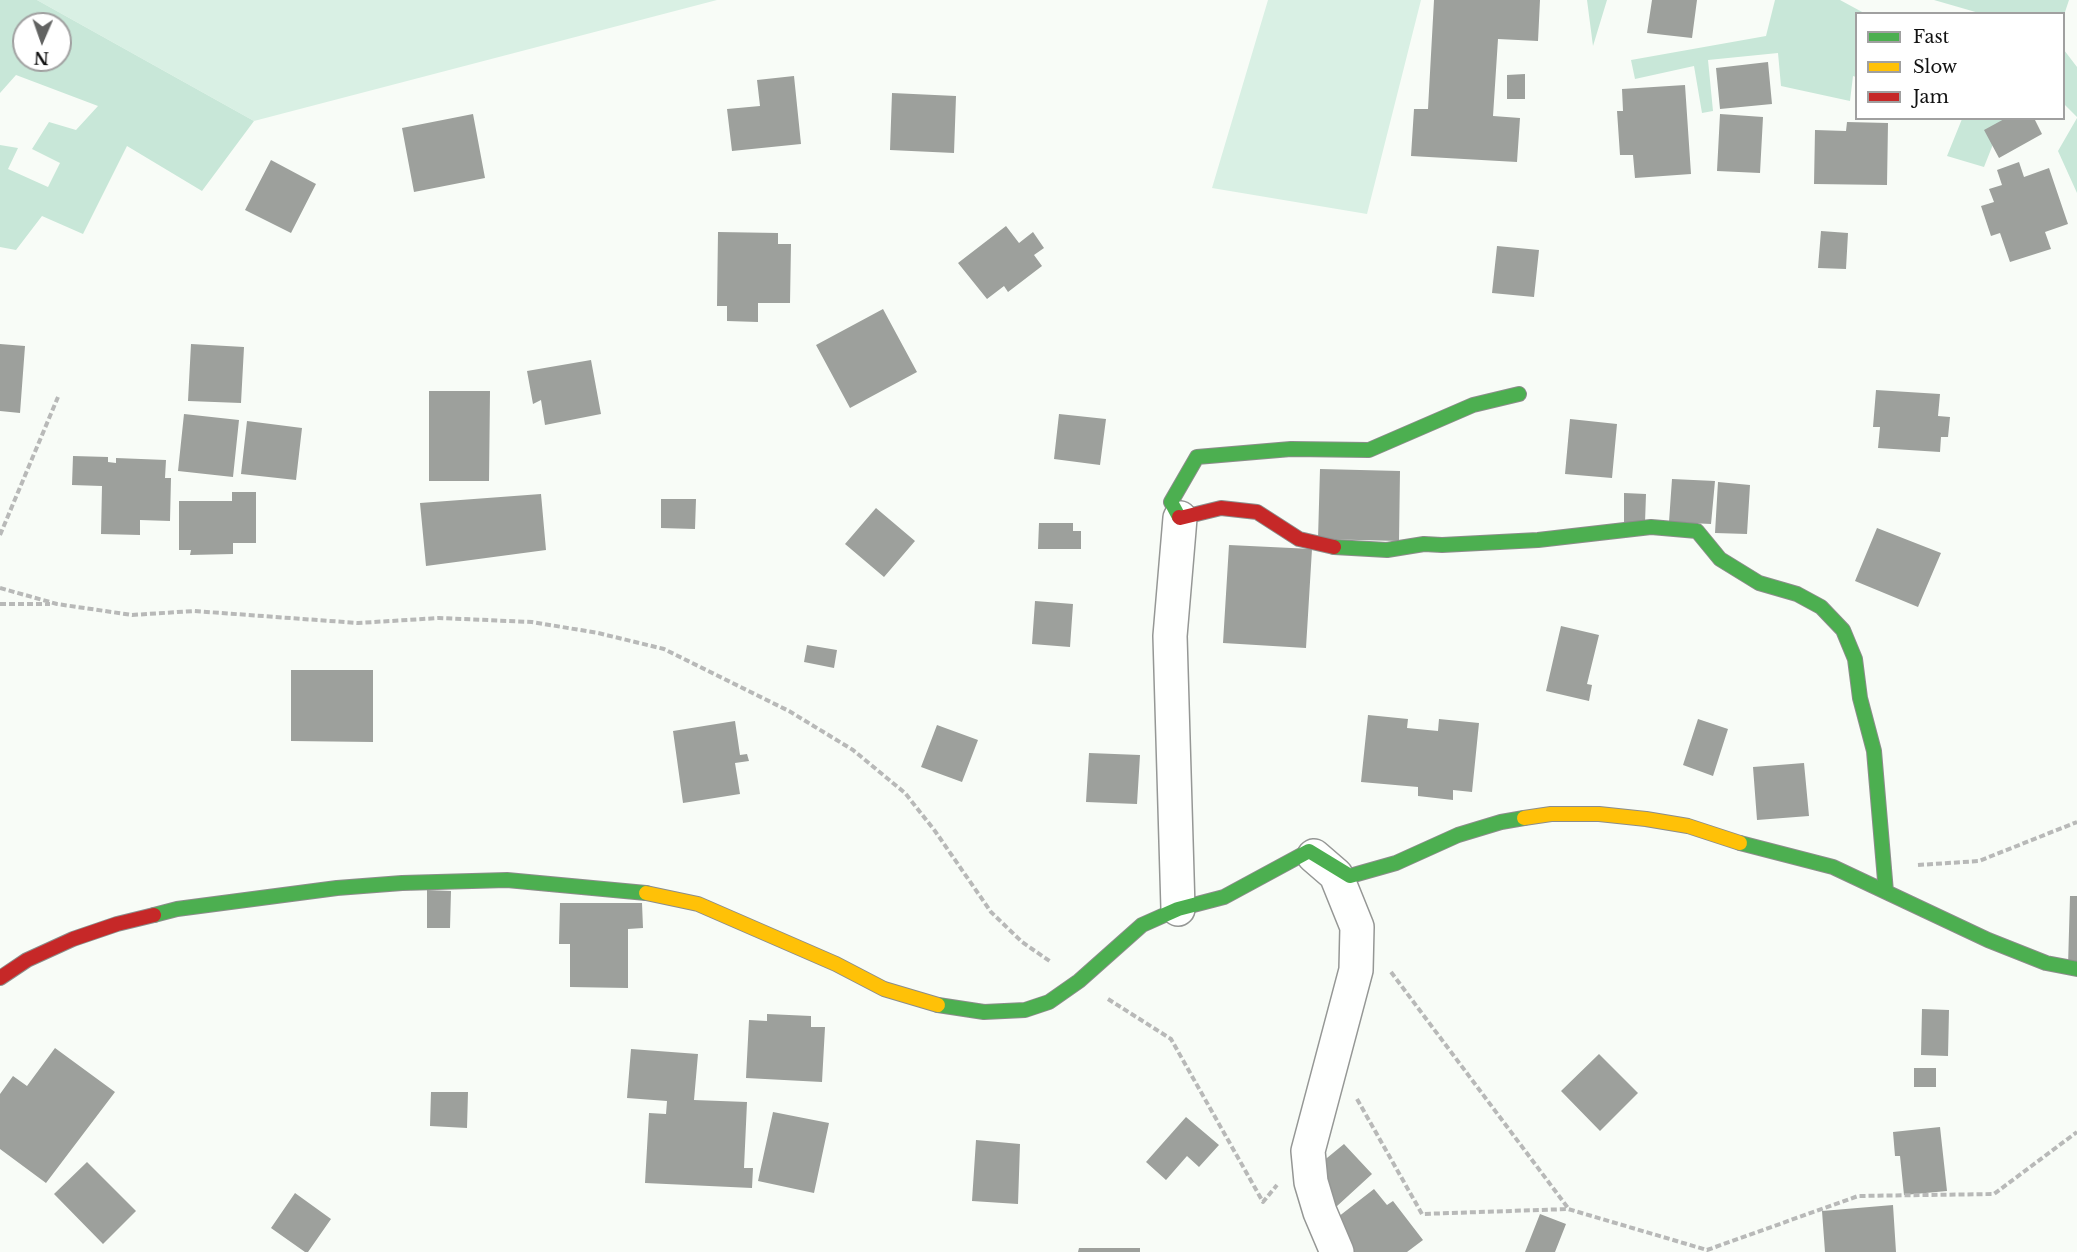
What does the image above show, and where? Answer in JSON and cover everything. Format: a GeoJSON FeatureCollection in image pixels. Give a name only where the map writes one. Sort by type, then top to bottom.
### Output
{"type":"FeatureCollection","features":[{"type":"Feature","properties":{"kind":"street"},"geometry":{"type":"LineString","coordinates":[[1178,909],[1170,636],[1180,518],[1171,502],[1197,457],[1291,449],[1369,450],[1473,405],[1519,394]]}},
{"type":"Feature","properties":{"kind":"street"},"geometry":{"type":"LineString","coordinates":[[1180,518],[1221,508],[1257,512],[1299,539],[1312,544],[1387,550],[1424,544],[1538,540],[1651,527],[1697,531],[1720,559],[1759,583],[1797,594],[1821,607],[1843,630],[1855,659],[1860,698],[1874,751],[1886,892]]}},
{"type":"Feature","properties":{"kind":"street"},"geometry":{"type":"LineString","coordinates":[[1309,851],[1350,876],[1396,863],[1458,835],[1500,822],[1551,814],[1599,814],[1646,819],[1688,826],[1736,842],[1833,867],[1988,940],[2046,963],[2077,969]]}},
{"type":"Feature","properties":{"kind":"street"},"geometry":{"type":"LineString","coordinates":[[0,978],[27,960],[73,939],[117,924],[177,909],[337,888],[402,883],[507,880],[643,892],[698,904],[836,964],[884,990],[934,1004],[984,1012],[1025,1010],[1049,1002],[1078,981],[1142,925],[1178,909],[1224,897],[1309,851]]}},
{"type":"Feature","properties":{"kind":"street"},"geometry":{"type":"LineString","coordinates":[[1309,851],[1336,875],[1357,927],[1356,970],[1308,1151],[1311,1182],[1320,1212],[1337,1252]]}},
{"type":"Feature","properties":{"kind":"path"},"geometry":{"type":"LineString","coordinates":[[0,535],[58,397]]}},
{"type":"Feature","properties":{"kind":"path"},"geometry":{"type":"LineString","coordinates":[[0,588],[57,603],[132,615],[194,611],[358,623],[439,618],[532,622],[598,633],[664,649],[789,711],[853,750],[905,792],[991,912],[1022,942],[1078,981],[1171,1039],[1263,1202],[1308,1151]]}},
{"type":"Feature","properties":{"kind":"path"},"geometry":{"type":"LineString","coordinates":[[0,604],[57,603]]}},
{"type":"Feature","properties":{"kind":"path"},"geometry":{"type":"LineString","coordinates":[[1884,867],[1978,861],[2077,822]]}},
{"type":"Feature","properties":{"kind":"path"},"geometry":{"type":"LineString","coordinates":[[1357,927],[1568,1209]]}},
{"type":"Feature","properties":{"kind":"path"},"geometry":{"type":"LineString","coordinates":[[1332,1055],[1422,1214],[1568,1209],[1707,1250],[1858,1196],[1994,1194],[2077,1132]]}},
{"type":"Feature","properties":{"kind":"green space"},"geometry":{"type":"Polygon","coordinates":[[[0,0],[37,0],[59,12],[12,12],[12,72],[72,72],[72,20],[254,121],[202,191],[127,146],[83,234],[42,216],[16,250],[0,247],[0,145],[18,148],[8,169],[48,187],[60,163],[32,149],[49,122],[76,130],[98,106],[16,75],[0,93],[0,0]]]}},
{"type":"Feature","properties":{"kind":"green space"},"geometry":{"type":"Polygon","coordinates":[[[37,0],[717,0],[254,121],[72,20],[72,12],[59,12],[37,0]]]}},
{"type":"Feature","properties":{"kind":"green space"},"geometry":{"type":"Polygon","coordinates":[[[1268,0],[1421,0],[1367,214],[1212,188],[1268,0]]]}},
{"type":"Feature","properties":{"kind":"green space"},"geometry":{"type":"Polygon","coordinates":[[[1587,0],[1607,0],[1593,46],[1587,0]]]}},
{"type":"Feature","properties":{"kind":"green space"},"geometry":{"type":"Polygon","coordinates":[[[1775,0],[1840,0],[1862,12],[1855,12],[1855,77],[1853,76],[1850,101],[1781,86],[1778,53],[1708,60],[1713,111],[1702,113],[1694,66],[1635,79],[1631,60],[1766,36],[1775,0]]]}},
{"type":"Feature","properties":{"kind":"green space"},"geometry":{"type":"Polygon","coordinates":[[[1934,0],[2069,0],[2065,12],[1976,12],[1934,0]]]}},
{"type":"Feature","properties":{"kind":"green space"},"geometry":{"type":"Polygon","coordinates":[[[2065,51],[2077,67],[2077,117],[2065,105],[2065,51]]]}},
{"type":"Feature","properties":{"kind":"green space"},"geometry":{"type":"Polygon","coordinates":[[[2077,118],[2077,193],[2058,151],[2077,118]]]}},
{"type":"Feature","properties":{"kind":"green space"},"geometry":{"type":"Polygon","coordinates":[[[1962,120],[2003,120],[1984,167],[1947,156],[1962,120]]]}},
{"type":"Feature","properties":{"kind":"building"},"geometry":{"type":"Polygon","coordinates":[[[1434,0],[1540,0],[1538,41],[1498,39],[1493,116],[1520,118],[1517,162],[1411,156],[1414,109],[1428,109],[1434,0]]]}},
{"type":"Feature","properties":{"kind":"building"},"geometry":{"type":"Polygon","coordinates":[[[1652,0],[1697,0],[1692,38],[1647,33],[1652,0]]]}},
{"type":"Feature","properties":{"kind":"building"},"geometry":{"type":"Polygon","coordinates":[[[1768,62],[1772,104],[1720,109],[1716,68],[1768,62]]]}},
{"type":"Feature","properties":{"kind":"building"},"geometry":{"type":"Polygon","coordinates":[[[1525,74],[1525,99],[1507,99],[1507,75],[1525,74]]]}},
{"type":"Feature","properties":{"kind":"building"},"geometry":{"type":"Polygon","coordinates":[[[794,76],[801,144],[732,151],[727,109],[760,106],[757,80],[794,76]]]}},
{"type":"Feature","properties":{"kind":"building"},"geometry":{"type":"Polygon","coordinates":[[[1685,85],[1691,174],[1635,178],[1633,155],[1620,155],[1617,111],[1623,111],[1622,89],[1685,85]]]}},
{"type":"Feature","properties":{"kind":"building"},"geometry":{"type":"Polygon","coordinates":[[[892,93],[956,96],[954,153],[890,150],[892,93]]]}},
{"type":"Feature","properties":{"kind":"building"},"geometry":{"type":"Polygon","coordinates":[[[473,114],[485,178],[414,192],[402,128],[473,114]]]}},
{"type":"Feature","properties":{"kind":"building"},"geometry":{"type":"Polygon","coordinates":[[[1720,114],[1763,117],[1760,173],[1717,171],[1720,114]]]}},
{"type":"Feature","properties":{"kind":"building"},"geometry":{"type":"Polygon","coordinates":[[[2002,120],[2035,120],[2042,134],[1999,158],[1984,130],[2002,120]]]}},
{"type":"Feature","properties":{"kind":"building"},"geometry":{"type":"Polygon","coordinates":[[[1847,122],[1888,123],[1887,185],[1814,184],[1815,130],[1846,131],[1847,122]]]}},
{"type":"Feature","properties":{"kind":"building"},"geometry":{"type":"Polygon","coordinates":[[[271,160],[316,184],[291,233],[245,210],[271,160]]]}},
{"type":"Feature","properties":{"kind":"building"},"geometry":{"type":"Polygon","coordinates":[[[2019,162],[2024,177],[2049,168],[2068,224],[2045,232],[2051,249],[2010,262],[2000,233],[1991,236],[1981,206],[1994,202],[1989,189],[2002,185],[1997,170],[2019,162]]]}},
{"type":"Feature","properties":{"kind":"building"},"geometry":{"type":"Polygon","coordinates":[[[1006,226],[1019,243],[1033,232],[1044,248],[1034,255],[1042,266],[1008,292],[1004,286],[987,299],[958,263],[1006,226]]]}},
{"type":"Feature","properties":{"kind":"building"},"geometry":{"type":"Polygon","coordinates":[[[1821,231],[1848,233],[1846,269],[1818,268],[1821,231]]]}},
{"type":"Feature","properties":{"kind":"building"},"geometry":{"type":"Polygon","coordinates":[[[718,232],[778,233],[778,244],[791,244],[790,303],[758,303],[758,322],[727,321],[727,306],[717,306],[718,232]]]}},
{"type":"Feature","properties":{"kind":"building"},"geometry":{"type":"Polygon","coordinates":[[[1497,246],[1539,250],[1534,297],[1492,293],[1497,246]]]}},
{"type":"Feature","properties":{"kind":"building"},"geometry":{"type":"Polygon","coordinates":[[[883,309],[917,372],[850,408],[816,345],[883,309]]]}},
{"type":"Feature","properties":{"kind":"building"},"geometry":{"type":"Polygon","coordinates":[[[0,344],[25,346],[20,413],[0,411],[0,344]]]}},
{"type":"Feature","properties":{"kind":"building"},"geometry":{"type":"Polygon","coordinates":[[[191,344],[244,347],[241,403],[188,401],[191,344]]]}},
{"type":"Feature","properties":{"kind":"building"},"geometry":{"type":"Polygon","coordinates":[[[591,360],[601,414],[545,425],[541,400],[533,404],[527,371],[591,360]]]}},
{"type":"Feature","properties":{"kind":"building"},"geometry":{"type":"Polygon","coordinates":[[[1876,390],[1940,394],[1938,416],[1950,417],[1948,437],[1941,437],[1940,452],[1878,448],[1880,427],[1873,427],[1876,390]]]}},
{"type":"Feature","properties":{"kind":"building"},"geometry":{"type":"Polygon","coordinates":[[[429,391],[490,391],[489,481],[429,481],[429,391]]]}},
{"type":"Feature","properties":{"kind":"building"},"geometry":{"type":"Polygon","coordinates":[[[184,414],[239,420],[233,477],[178,471],[184,414]]]}},
{"type":"Feature","properties":{"kind":"building"},"geometry":{"type":"Polygon","coordinates":[[[1059,414],[1106,419],[1100,465],[1054,459],[1059,414]]]}},
{"type":"Feature","properties":{"kind":"building"},"geometry":{"type":"Polygon","coordinates":[[[1570,419],[1617,424],[1612,478],[1565,474],[1570,419]]]}},
{"type":"Feature","properties":{"kind":"building"},"geometry":{"type":"Polygon","coordinates":[[[247,421],[302,428],[296,480],[241,474],[247,421]]]}},
{"type":"Feature","properties":{"kind":"building"},"geometry":{"type":"Polygon","coordinates":[[[73,456],[108,457],[108,462],[116,463],[116,458],[166,460],[165,478],[171,478],[170,521],[140,520],[140,535],[101,534],[102,486],[72,485],[73,456]]]}},
{"type":"Feature","properties":{"kind":"building"},"geometry":{"type":"Polygon","coordinates":[[[1320,469],[1400,471],[1399,541],[1318,539],[1320,469]]]}},
{"type":"Feature","properties":{"kind":"building"},"geometry":{"type":"Polygon","coordinates":[[[1672,479],[1715,481],[1711,524],[1669,522],[1672,479]]]}},
{"type":"Feature","properties":{"kind":"building"},"geometry":{"type":"Polygon","coordinates":[[[1718,482],[1750,485],[1747,534],[1715,533],[1718,482]]]}},
{"type":"Feature","properties":{"kind":"building"},"geometry":{"type":"Polygon","coordinates":[[[232,492],[256,492],[256,543],[233,543],[233,554],[190,555],[191,550],[179,550],[179,501],[232,501],[232,492]]]}},
{"type":"Feature","properties":{"kind":"building"},"geometry":{"type":"Polygon","coordinates":[[[1624,493],[1646,494],[1645,523],[1624,523],[1624,493]]]}},
{"type":"Feature","properties":{"kind":"building"},"geometry":{"type":"Polygon","coordinates":[[[541,494],[546,550],[426,566],[420,503],[541,494]]]}},
{"type":"Feature","properties":{"kind":"building"},"geometry":{"type":"Polygon","coordinates":[[[661,499],[696,499],[695,529],[661,528],[661,499]]]}},
{"type":"Feature","properties":{"kind":"building"},"geometry":{"type":"Polygon","coordinates":[[[876,508],[915,541],[884,577],[845,544],[876,508]]]}},
{"type":"Feature","properties":{"kind":"building"},"geometry":{"type":"Polygon","coordinates":[[[1039,523],[1073,523],[1073,531],[1081,531],[1081,549],[1038,549],[1039,523]]]}},
{"type":"Feature","properties":{"kind":"building"},"geometry":{"type":"Polygon","coordinates":[[[1877,528],[1941,553],[1918,607],[1855,581],[1877,528]]]}},
{"type":"Feature","properties":{"kind":"building"},"geometry":{"type":"Polygon","coordinates":[[[1229,545],[1312,549],[1306,648],[1223,643],[1229,545]]]}},
{"type":"Feature","properties":{"kind":"building"},"geometry":{"type":"Polygon","coordinates":[[[1035,601],[1073,604],[1070,647],[1032,644],[1035,601]]]}},
{"type":"Feature","properties":{"kind":"building"},"geometry":{"type":"Polygon","coordinates":[[[1561,626],[1599,635],[1587,684],[1592,685],[1589,701],[1546,691],[1561,626]]]}},
{"type":"Feature","properties":{"kind":"building"},"geometry":{"type":"Polygon","coordinates":[[[807,645],[837,650],[834,668],[804,662],[807,645]]]}},
{"type":"Feature","properties":{"kind":"building"},"geometry":{"type":"Polygon","coordinates":[[[291,670],[373,670],[373,742],[291,741],[291,670]]]}},
{"type":"Feature","properties":{"kind":"building"},"geometry":{"type":"Polygon","coordinates":[[[1368,715],[1408,719],[1407,728],[1438,731],[1439,719],[1479,723],[1472,792],[1453,790],[1453,800],[1418,796],[1418,787],[1361,782],[1368,715]]]}},
{"type":"Feature","properties":{"kind":"building"},"geometry":{"type":"Polygon","coordinates":[[[1698,719],[1728,729],[1713,776],[1683,765],[1698,719]]]}},
{"type":"Feature","properties":{"kind":"building"},"geometry":{"type":"Polygon","coordinates":[[[735,721],[740,755],[747,754],[749,761],[735,763],[740,794],[683,803],[673,731],[735,721]]]}},
{"type":"Feature","properties":{"kind":"building"},"geometry":{"type":"Polygon","coordinates":[[[937,725],[978,740],[962,782],[921,767],[937,725]]]}},
{"type":"Feature","properties":{"kind":"building"},"geometry":{"type":"Polygon","coordinates":[[[1089,753],[1140,755],[1137,804],[1086,802],[1089,753]]]}},
{"type":"Feature","properties":{"kind":"building"},"geometry":{"type":"Polygon","coordinates":[[[1804,763],[1809,816],[1757,820],[1753,767],[1804,763]]]}},
{"type":"Feature","properties":{"kind":"building"},"geometry":{"type":"Polygon","coordinates":[[[427,890],[451,891],[450,928],[427,928],[427,890]]]}},
{"type":"Feature","properties":{"kind":"building"},"geometry":{"type":"Polygon","coordinates":[[[2070,896],[2077,896],[2077,967],[2068,966],[2070,896]]]}},
{"type":"Feature","properties":{"kind":"building"},"geometry":{"type":"Polygon","coordinates":[[[560,903],[642,903],[643,928],[628,929],[628,988],[570,987],[570,944],[559,944],[560,903]]]}},
{"type":"Feature","properties":{"kind":"building"},"geometry":{"type":"Polygon","coordinates":[[[1922,1009],[1949,1010],[1948,1056],[1921,1055],[1922,1009]]]}},
{"type":"Feature","properties":{"kind":"building"},"geometry":{"type":"Polygon","coordinates":[[[767,1014],[811,1016],[811,1027],[825,1027],[822,1082],[746,1078],[749,1020],[767,1021],[767,1014]]]}},
{"type":"Feature","properties":{"kind":"building"},"geometry":{"type":"Polygon","coordinates":[[[55,1048],[115,1092],[46,1183],[0,1149],[0,1094],[13,1076],[27,1086],[55,1048]]]}},
{"type":"Feature","properties":{"kind":"building"},"geometry":{"type":"Polygon","coordinates":[[[631,1049],[698,1054],[694,1100],[747,1102],[744,1168],[753,1168],[752,1188],[645,1183],[649,1113],[666,1114],[667,1101],[627,1098],[631,1049]]]}},
{"type":"Feature","properties":{"kind":"building"},"geometry":{"type":"Polygon","coordinates":[[[1599,1054],[1638,1093],[1600,1131],[1561,1091],[1599,1054]]]}},
{"type":"Feature","properties":{"kind":"building"},"geometry":{"type":"Polygon","coordinates":[[[1914,1068],[1936,1068],[1936,1087],[1914,1087],[1914,1068]]]}},
{"type":"Feature","properties":{"kind":"building"},"geometry":{"type":"Polygon","coordinates":[[[431,1092],[468,1092],[467,1128],[430,1126],[431,1092]]]}},
{"type":"Feature","properties":{"kind":"building"},"geometry":{"type":"Polygon","coordinates":[[[773,1112],[829,1123],[814,1193],[758,1181],[773,1112]]]}},
{"type":"Feature","properties":{"kind":"building"},"geometry":{"type":"Polygon","coordinates":[[[1186,1117],[1219,1145],[1199,1167],[1187,1156],[1166,1180],[1146,1162],[1186,1117]]]}},
{"type":"Feature","properties":{"kind":"building"},"geometry":{"type":"Polygon","coordinates":[[[1940,1127],[1947,1191],[1904,1195],[1900,1156],[1895,1156],[1893,1132],[1940,1127]]]}},
{"type":"Feature","properties":{"kind":"building"},"geometry":{"type":"Polygon","coordinates":[[[976,1140],[1020,1144],[1018,1204],[972,1201],[976,1140]]]}},
{"type":"Feature","properties":{"kind":"building"},"geometry":{"type":"Polygon","coordinates":[[[1344,1144],[1372,1174],[1336,1207],[1305,1176],[1344,1144]]]}},
{"type":"Feature","properties":{"kind":"building"},"geometry":{"type":"Polygon","coordinates":[[[87,1162],[136,1211],[103,1244],[54,1194],[87,1162]]]}},
{"type":"Feature","properties":{"kind":"building"},"geometry":{"type":"Polygon","coordinates":[[[1374,1189],[1387,1205],[1393,1201],[1423,1240],[1407,1252],[1329,1252],[1329,1224],[1374,1189]]]}},
{"type":"Feature","properties":{"kind":"building"},"geometry":{"type":"Polygon","coordinates":[[[295,1193],[331,1219],[308,1252],[271,1228],[295,1193]]]}},
{"type":"Feature","properties":{"kind":"building"},"geometry":{"type":"Polygon","coordinates":[[[1893,1205],[1896,1252],[1825,1252],[1822,1211],[1893,1205]]]}},
{"type":"Feature","properties":{"kind":"building"},"geometry":{"type":"Polygon","coordinates":[[[1540,1214],[1566,1224],[1555,1252],[1525,1252],[1540,1214]]]}},
{"type":"Feature","properties":{"kind":"building"},"geometry":{"type":"Polygon","coordinates":[[[1079,1248],[1140,1248],[1140,1252],[1078,1252],[1079,1248]]]}},
{"type":"Feature","properties":{"kind":"traffic: fast"},"geometry":{"type":"LineString","coordinates":[[1179,517],[1171,502],[1197,457],[1291,449],[1369,450],[1473,405],[1519,394]]}},
{"type":"Feature","properties":{"kind":"traffic: fast"},"geometry":{"type":"LineString","coordinates":[[1334,547],[1387,550],[1424,544],[1538,540],[1651,527],[1697,531],[1720,559],[1759,583],[1797,594],[1821,607],[1843,630],[1855,659],[1860,698],[1874,751],[1886,892]]}},
{"type":"Feature","properties":{"kind":"traffic: fast"},"geometry":{"type":"LineString","coordinates":[[938,1005],[984,1012],[1025,1010],[1049,1002],[1079,981],[1142,925],[1178,909],[1224,897],[1309,851],[1350,876],[1396,863],[1458,835],[1501,822],[1524,818]]}},
{"type":"Feature","properties":{"kind":"traffic: fast"},"geometry":{"type":"LineString","coordinates":[[1740,843],[1833,867],[1988,940],[2046,963],[2077,969]]}},
{"type":"Feature","properties":{"kind":"traffic: fast"},"geometry":{"type":"LineString","coordinates":[[154,915],[177,909],[337,888],[402,883],[507,880],[646,893]]}},
{"type":"Feature","properties":{"kind":"traffic: slow"},"geometry":{"type":"LineString","coordinates":[[1524,818],[1551,814],[1599,814],[1646,819],[1688,826],[1740,843]]}},
{"type":"Feature","properties":{"kind":"traffic: slow"},"geometry":{"type":"LineString","coordinates":[[646,893],[698,904],[836,964],[884,989],[938,1005]]}},
{"type":"Feature","properties":{"kind":"traffic: jam"},"geometry":{"type":"LineString","coordinates":[[1179,517],[1221,508],[1257,512],[1299,539],[1334,547]]}},
{"type":"Feature","properties":{"kind":"traffic: jam"},"geometry":{"type":"LineString","coordinates":[[0,978],[27,960],[73,939],[117,924],[154,915]]}}]}
